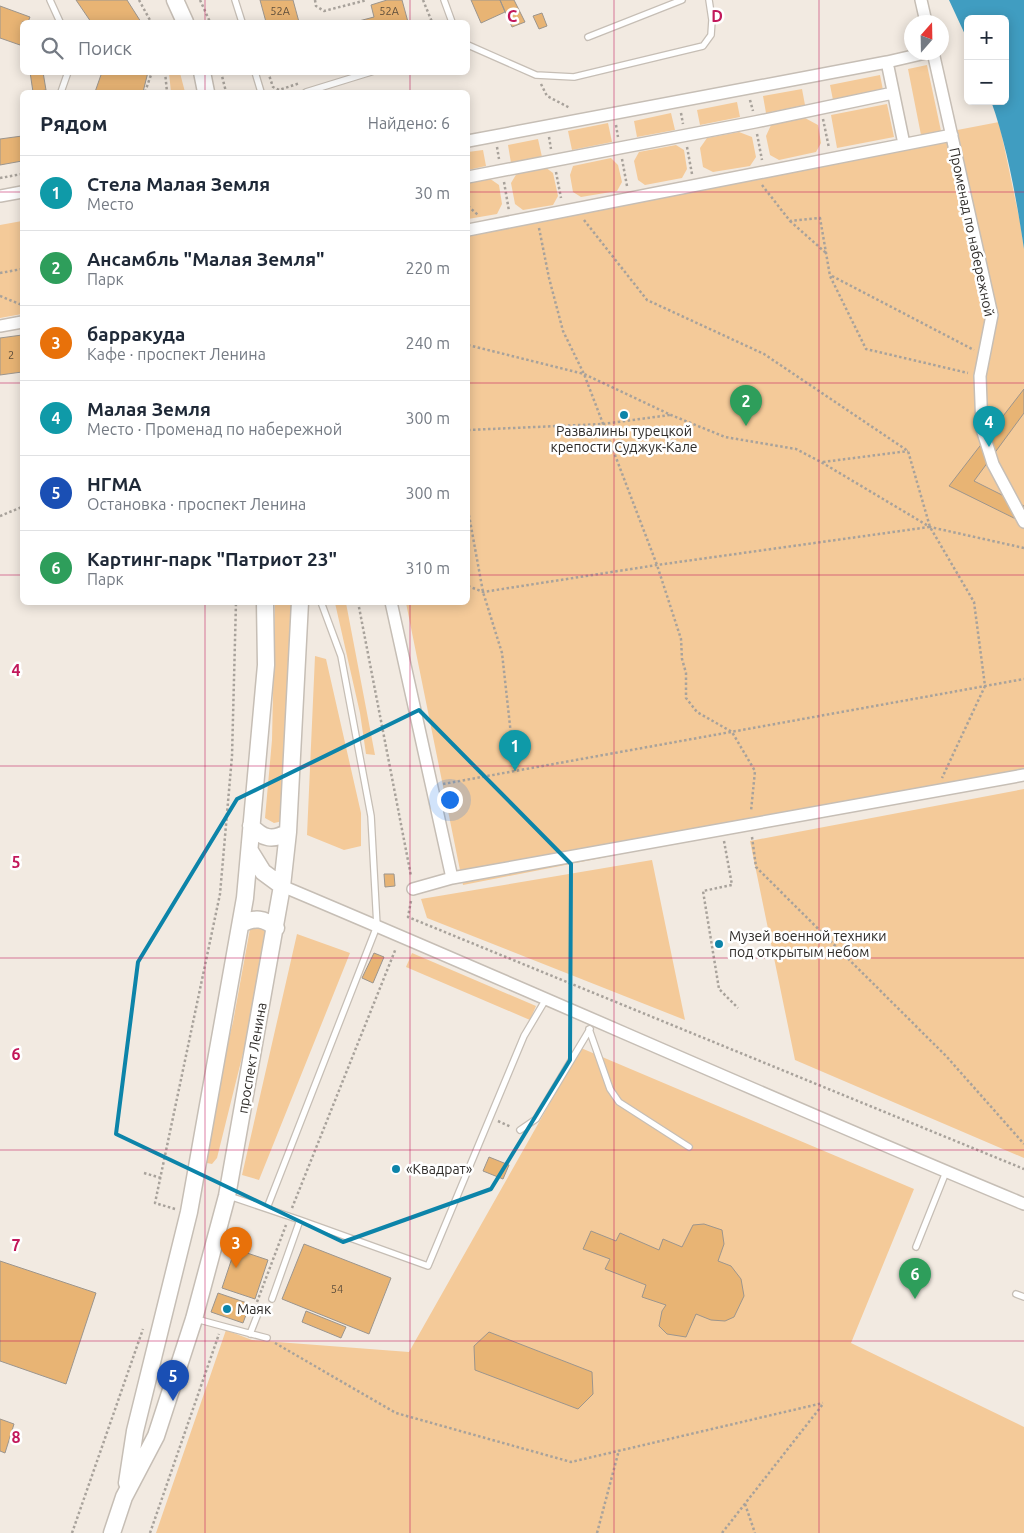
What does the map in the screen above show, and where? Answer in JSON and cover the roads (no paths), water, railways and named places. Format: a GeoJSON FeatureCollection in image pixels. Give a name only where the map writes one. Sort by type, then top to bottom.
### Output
{"type":"FeatureCollection","features":[{"type":"Feature","properties":{"kind":"street"},"geometry":{"type":"LineString","coordinates":[[175,0],[184,20]]}},
{"type":"Feature","properties":{"kind":"street"},"geometry":{"type":"LineString","coordinates":[[921,0],[924,15]]}},
{"type":"Feature","properties":{"kind":"street"},"geometry":{"type":"LineString","coordinates":[[470,141],[904,58]]}},
{"type":"Feature","properties":{"kind":"street","name":"Променад по набережной"},"geometry":{"type":"LineString","coordinates":[[933,60],[952,135],[992,315],[980,376],[982,429],[993,464],[1024,522]]}},
{"type":"Feature","properties":{"kind":"street"},"geometry":{"type":"LineString","coordinates":[[887,62],[904,144]]}},
{"type":"Feature","properties":{"kind":"street"},"geometry":{"type":"LineString","coordinates":[[203,75],[206,90]]}},
{"type":"Feature","properties":{"kind":"street"},"geometry":{"type":"LineString","coordinates":[[470,177],[893,93]]}},
{"type":"Feature","properties":{"kind":"street"},"geometry":{"type":"LineString","coordinates":[[470,230],[952,135]]}},
{"type":"Feature","properties":{"kind":"street"},"geometry":{"type":"LineString","coordinates":[[0,196],[20,192]]}},
{"type":"Feature","properties":{"kind":"street"},"geometry":{"type":"LineString","coordinates":[[0,326],[20,322]]}},
{"type":"Feature","properties":{"kind":"street","name":"проспект Ленина"},"geometry":{"type":"LineString","coordinates":[[112,1533],[124,1497],[135,1431],[188,1212],[241,924],[250,851],[266,665],[265,605]]}},
{"type":"Feature","properties":{"kind":"street","name":"проспект Ленина"},"geometry":{"type":"LineString","coordinates":[[124,1497],[156,1436],[194,1319],[227,1196],[282,886],[288,832],[300,605]]}},
{"type":"Feature","properties":{"kind":"street"},"geometry":{"type":"LineString","coordinates":[[393,605],[452,878]]}},
{"type":"Feature","properties":{"kind":"street"},"geometry":{"type":"LineString","coordinates":[[413,889],[452,878],[1024,775]]}},
{"type":"Feature","properties":{"kind":"street"},"geometry":{"type":"LineString","coordinates":[[252,826],[258,834],[268,838],[279,837],[288,832]]}},
{"type":"Feature","properties":{"kind":"street"},"geometry":{"type":"LineString","coordinates":[[250,851],[263,872],[282,886]]}},
{"type":"Feature","properties":{"kind":"street"},"geometry":{"type":"LineString","coordinates":[[245,898],[252,890],[261,885],[272,884],[282,886],[401,935],[546,999],[593,1025],[1024,1204]]}},
{"type":"Feature","properties":{"kind":"street"},"geometry":{"type":"LineString","coordinates":[[241,924],[259,918],[276,928]]}},
{"type":"Feature","properties":{"kind":"lane"},"geometry":{"type":"LineString","coordinates":[[50,0],[59,20]]}},
{"type":"Feature","properties":{"kind":"lane"},"geometry":{"type":"LineString","coordinates":[[235,0],[241,20]]}},
{"type":"Feature","properties":{"kind":"lane"},"geometry":{"type":"LineString","coordinates":[[444,0],[451,20]]}},
{"type":"Feature","properties":{"kind":"lane"},"geometry":{"type":"LineString","coordinates":[[588,37],[682,0]]}},
{"type":"Feature","properties":{"kind":"lane"},"geometry":{"type":"LineString","coordinates":[[470,47],[536,75],[574,77],[703,46],[711,35],[712,20],[709,0]]}},
{"type":"Feature","properties":{"kind":"lane"},"geometry":{"type":"LineString","coordinates":[[62,90],[67,75]]}},
{"type":"Feature","properties":{"kind":"lane"},"geometry":{"type":"LineString","coordinates":[[257,75],[260,90]]}},
{"type":"Feature","properties":{"kind":"lane"},"geometry":{"type":"LineString","coordinates":[[312,90],[361,75]]}},
{"type":"Feature","properties":{"kind":"lane"},"geometry":{"type":"LineString","coordinates":[[267,1208],[378,926],[371,816],[341,656],[322,605]]}},
{"type":"Feature","properties":{"kind":"lane"},"geometry":{"type":"LineString","coordinates":[[227,1196],[267,1208],[428,1266],[524,1036],[546,999]]}},
{"type":"Feature","properties":{"kind":"lane"},"geometry":{"type":"LineString","coordinates":[[520,1130],[536,1119],[593,1025]]}},
{"type":"Feature","properties":{"kind":"lane"},"geometry":{"type":"LineString","coordinates":[[593,1025],[610,1089],[619,1102],[689,1147]]}},
{"type":"Feature","properties":{"kind":"lane"},"geometry":{"type":"LineString","coordinates":[[916,1247],[946,1172]]}},
{"type":"Feature","properties":{"kind":"lane"},"geometry":{"type":"LineString","coordinates":[[272,1299],[300,1220]]}},
{"type":"Feature","properties":{"kind":"lane"},"geometry":{"type":"LineString","coordinates":[[1016,1294],[1024,1297]]}},
{"type":"Feature","properties":{"kind":"lane"},"geometry":{"type":"LineString","coordinates":[[250,1334],[257,1310]]}},
{"type":"Feature","properties":{"kind":"lane"},"geometry":{"type":"LineString","coordinates":[[194,1319],[267,1338]]}},
{"type":"Feature","properties":{"kind":"water"},"geometry":{"type":"Polygon","coordinates":[[[949,0],[1024,0],[1024,249],[1007,155],[992,105],[1009,105],[1009,15],[964,15],[964,32],[949,0]]]}},
{"type":"Feature","properties":{"kind":"place","name":"Развалины турецкой крепости Суджук-Кале"},"geometry":{"type":"Point","coordinates":[624,415]}},
{"type":"Feature","properties":{"kind":"place","name":"Ансамбль \"Малая Земля\""},"geometry":{"type":"Point","coordinates":[746,426]}},
{"type":"Feature","properties":{"kind":"place","name":"Малая Земля"},"geometry":{"type":"Point","coordinates":[989,447]}},
{"type":"Feature","properties":{"kind":"place","name":"Стела Малая Земля"},"geometry":{"type":"Point","coordinates":[515,771]}},
{"type":"Feature","properties":{"kind":"place","name":"Музей военной техники под открытым небом"},"geometry":{"type":"Point","coordinates":[719,944]}},
{"type":"Feature","properties":{"kind":"place","name":"«Квадрат»"},"geometry":{"type":"Point","coordinates":[396,1169]}},
{"type":"Feature","properties":{"kind":"place","name":"барракуда"},"geometry":{"type":"Point","coordinates":[236,1268]}},
{"type":"Feature","properties":{"kind":"place","name":"Картинг-парк \"Патриот 23\""},"geometry":{"type":"Point","coordinates":[915,1299]}},
{"type":"Feature","properties":{"kind":"place","name":"Маяк"},"geometry":{"type":"Point","coordinates":[227,1309]}},
{"type":"Feature","properties":{"kind":"place","name":"НГМА"},"geometry":{"type":"Point","coordinates":[173,1401]}}]}
